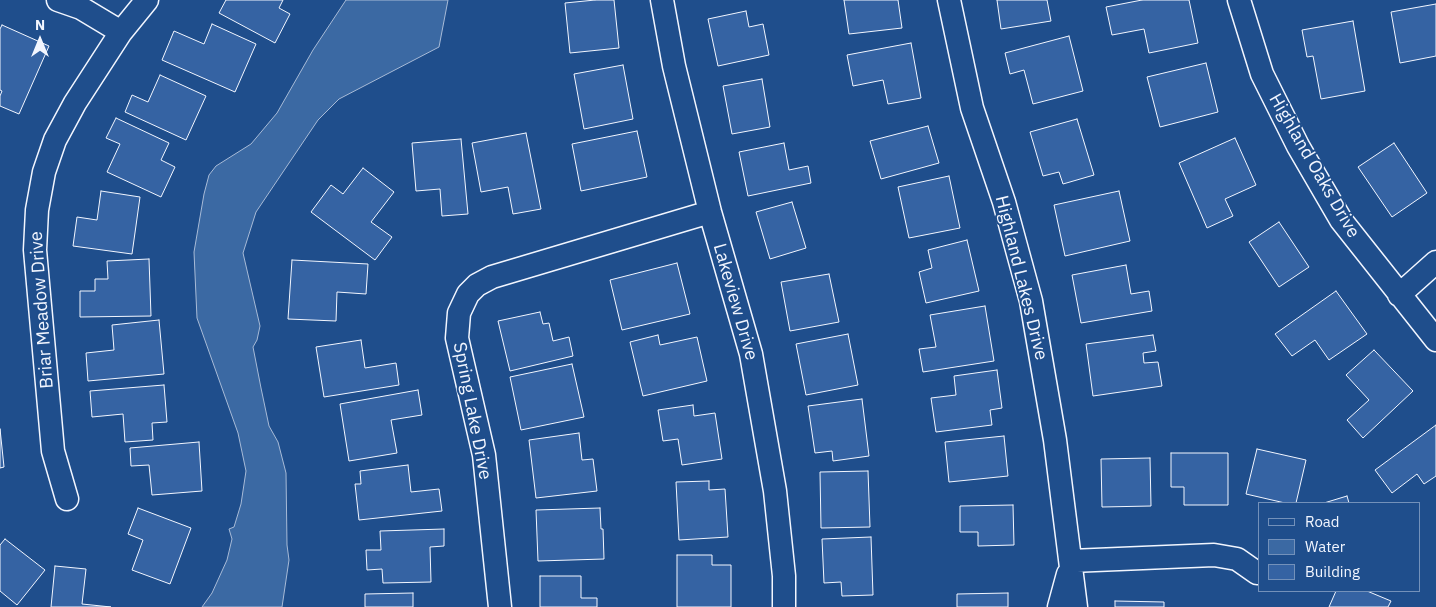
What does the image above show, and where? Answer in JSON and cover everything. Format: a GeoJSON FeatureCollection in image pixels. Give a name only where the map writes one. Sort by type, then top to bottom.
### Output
{"type":"FeatureCollection","features":[{"type":"Feature","properties":{"kind":"street"},"geometry":{"type":"LineString","coordinates":[[58,0],[81,8],[121,32]]}},
{"type":"Feature","properties":{"kind":"street","name":"Briar Meadow Drive"},"geometry":{"type":"LineString","coordinates":[[67,499],[53,451],[35,250],[37,210],[44,172],[55,140],[75,103],[121,32],[148,0]]}},
{"type":"Feature","properties":{"kind":"street","name":"Lakeview Drive"},"geometry":{"type":"LineString","coordinates":[[662,0],[674,66],[710,212],[751,354],[775,491],[784,576],[784,607]]}},
{"type":"Feature","properties":{"kind":"street","name":"Highland Lakes Drive"},"geometry":{"type":"LineString","coordinates":[[949,0],[972,108],[1004,202],[1031,301],[1055,440],[1076,607]]}},
{"type":"Feature","properties":{"kind":"street","name":"Highland Oaks Drive"},"geometry":{"type":"LineString","coordinates":[[1243,1],[1262,74],[1298,146],[1341,220],[1436,340]]}},
{"type":"Feature","properties":{"kind":"street","name":"Spring Lake Drive"},"geometry":{"type":"LineString","coordinates":[[500,607],[484,455],[457,338],[459,313],[468,294],[477,285],[492,277],[710,212]]}},
{"type":"Feature","properties":{"kind":"street"},"geometry":{"type":"LineString","coordinates":[[1399,295],[1436,262]]}},
{"type":"Feature","properties":{"kind":"street"},"geometry":{"type":"LineString","coordinates":[[1071,561],[1214,556],[1236,559],[1257,573]]}},
{"type":"Feature","properties":{"kind":"street","name":"Highland Lakes Drive"},"geometry":{"type":"LineString","coordinates":[[1059,607],[1071,561]]}},
{"type":"Feature","properties":{"kind":"water"},"geometry":{"type":"Polygon","coordinates":[[[346,0],[448,0],[439,47],[339,99],[318,120],[256,212],[243,253],[260,326],[257,340],[253,347],[261,388],[269,426],[278,442],[286,473],[289,560],[282,607],[202,607],[212,593],[227,560],[232,539],[229,529],[234,527],[241,504],[246,471],[238,433],[197,318],[194,252],[204,194],[209,175],[216,166],[251,144],[277,113],[313,50],[346,0]]]}},
{"type":"Feature","properties":{"kind":"building"},"geometry":{"type":"Polygon","coordinates":[[[226,0],[283,0],[279,8],[290,14],[275,43],[219,13],[226,0]]]}},
{"type":"Feature","properties":{"kind":"building"},"geometry":{"type":"Polygon","coordinates":[[[614,0],[619,48],[570,53],[565,3],[614,0]]]}},
{"type":"Feature","properties":{"kind":"building"},"geometry":{"type":"Polygon","coordinates":[[[844,0],[898,0],[902,28],[849,34],[844,0]]]}},
{"type":"Feature","properties":{"kind":"building"},"geometry":{"type":"Polygon","coordinates":[[[997,0],[1047,0],[1051,21],[1001,29],[997,0]]]}},
{"type":"Feature","properties":{"kind":"building"},"geometry":{"type":"Polygon","coordinates":[[[1142,0],[1189,0],[1198,43],[1149,53],[1144,29],[1112,35],[1106,7],[1142,0]]]}},
{"type":"Feature","properties":{"kind":"building"},"geometry":{"type":"Polygon","coordinates":[[[1436,4],[1436,56],[1400,63],[1391,12],[1436,4]]]}},
{"type":"Feature","properties":{"kind":"building"},"geometry":{"type":"Polygon","coordinates":[[[746,11],[749,27],[763,24],[769,55],[718,66],[708,19],[746,11]]]}},
{"type":"Feature","properties":{"kind":"building"},"geometry":{"type":"Polygon","coordinates":[[[1353,21],[1365,91],[1321,99],[1313,56],[1307,57],[1302,30],[1353,21]]]}},
{"type":"Feature","properties":{"kind":"building"},"geometry":{"type":"Polygon","coordinates":[[[212,24],[256,44],[235,92],[162,60],[174,31],[204,44],[212,24]]]}},
{"type":"Feature","properties":{"kind":"building"},"geometry":{"type":"Polygon","coordinates":[[[2,25],[49,46],[19,114],[0,106],[2,91],[0,90],[0,29],[2,25]]]}},
{"type":"Feature","properties":{"kind":"building"},"geometry":{"type":"Polygon","coordinates":[[[1069,36],[1083,91],[1033,104],[1024,70],[1010,74],[1005,53],[1069,36]]]}},
{"type":"Feature","properties":{"kind":"building"},"geometry":{"type":"Polygon","coordinates":[[[911,43],[921,98],[888,104],[883,80],[853,86],[847,55],[911,43]]]}},
{"type":"Feature","properties":{"kind":"building"},"geometry":{"type":"Polygon","coordinates":[[[1206,63],[1218,112],[1160,127],[1147,77],[1206,63]]]}},
{"type":"Feature","properties":{"kind":"building"},"geometry":{"type":"Polygon","coordinates":[[[623,65],[633,119],[584,129],[574,74],[623,65]]]}},
{"type":"Feature","properties":{"kind":"building"},"geometry":{"type":"Polygon","coordinates":[[[160,75],[206,96],[186,140],[125,112],[132,95],[148,102],[160,75]]]}},
{"type":"Feature","properties":{"kind":"building"},"geometry":{"type":"Polygon","coordinates":[[[762,79],[770,127],[732,134],[723,86],[762,79]]]}},
{"type":"Feature","properties":{"kind":"building"},"geometry":{"type":"Polygon","coordinates":[[[116,118],[169,143],[161,160],[175,167],[161,197],[107,172],[120,144],[106,138],[116,118]]]}},
{"type":"Feature","properties":{"kind":"building"},"geometry":{"type":"Polygon","coordinates":[[[1077,119],[1094,175],[1063,184],[1059,172],[1043,176],[1030,132],[1077,119]]]}},
{"type":"Feature","properties":{"kind":"building"},"geometry":{"type":"Polygon","coordinates":[[[928,126],[939,163],[881,179],[870,141],[928,126]]]}},
{"type":"Feature","properties":{"kind":"building"},"geometry":{"type":"Polygon","coordinates":[[[637,131],[647,177],[581,191],[572,144],[637,131]]]}},
{"type":"Feature","properties":{"kind":"building"},"geometry":{"type":"Polygon","coordinates":[[[526,133],[541,209],[513,214],[508,187],[481,192],[472,143],[526,133]]]}},
{"type":"Feature","properties":{"kind":"building"},"geometry":{"type":"Polygon","coordinates":[[[1235,138],[1256,185],[1225,199],[1233,216],[1207,228],[1179,163],[1235,138]]]}},
{"type":"Feature","properties":{"kind":"building"},"geometry":{"type":"Polygon","coordinates":[[[461,139],[468,214],[442,216],[440,189],[416,191],[412,143],[461,139]]]}},
{"type":"Feature","properties":{"kind":"building"},"geometry":{"type":"Polygon","coordinates":[[[784,143],[789,170],[808,166],[811,183],[748,196],[739,152],[784,143]]]}},
{"type":"Feature","properties":{"kind":"building"},"geometry":{"type":"Polygon","coordinates":[[[1394,143],[1427,193],[1392,217],[1358,167],[1394,143]]]}},
{"type":"Feature","properties":{"kind":"building"},"geometry":{"type":"Polygon","coordinates":[[[363,168],[394,192],[371,222],[392,237],[375,260],[311,212],[331,185],[343,194],[363,168]]]}},
{"type":"Feature","properties":{"kind":"building"},"geometry":{"type":"Polygon","coordinates":[[[949,176],[960,228],[909,238],[898,187],[949,176]]]}},
{"type":"Feature","properties":{"kind":"building"},"geometry":{"type":"Polygon","coordinates":[[[101,191],[140,197],[132,254],[73,246],[77,217],[97,220],[101,191]]]}},
{"type":"Feature","properties":{"kind":"building"},"geometry":{"type":"Polygon","coordinates":[[[1119,191],[1130,241],[1065,256],[1054,205],[1119,191]]]}},
{"type":"Feature","properties":{"kind":"building"},"geometry":{"type":"Polygon","coordinates":[[[792,202],[806,248],[770,259],[756,212],[792,202]]]}},
{"type":"Feature","properties":{"kind":"building"},"geometry":{"type":"Polygon","coordinates":[[[1279,222],[1309,267],[1279,287],[1249,242],[1279,222]]]}},
{"type":"Feature","properties":{"kind":"building"},"geometry":{"type":"Polygon","coordinates":[[[967,240],[979,291],[926,303],[919,272],[932,268],[928,250],[967,240]]]}},
{"type":"Feature","properties":{"kind":"building"},"geometry":{"type":"Polygon","coordinates":[[[149,259],[151,316],[80,317],[80,291],[95,291],[95,279],[108,279],[107,261],[149,259]]]}},
{"type":"Feature","properties":{"kind":"building"},"geometry":{"type":"Polygon","coordinates":[[[292,260],[368,264],[366,294],[337,292],[336,321],[288,319],[292,260]]]}},
{"type":"Feature","properties":{"kind":"building"},"geometry":{"type":"Polygon","coordinates":[[[677,263],[690,314],[622,330],[610,280],[677,263]]]}},
{"type":"Feature","properties":{"kind":"building"},"geometry":{"type":"Polygon","coordinates":[[[1126,265],[1131,294],[1149,291],[1152,311],[1081,323],[1072,275],[1126,265]]]}},
{"type":"Feature","properties":{"kind":"building"},"geometry":{"type":"Polygon","coordinates":[[[829,274],[839,322],[790,331],[781,282],[829,274]]]}},
{"type":"Feature","properties":{"kind":"building"},"geometry":{"type":"Polygon","coordinates":[[[1336,291],[1367,334],[1329,360],[1315,340],[1292,356],[1275,334],[1336,291]]]}},
{"type":"Feature","properties":{"kind":"building"},"geometry":{"type":"Polygon","coordinates":[[[985,306],[994,361],[923,372],[919,349],[936,347],[930,315],[985,306]]]}},
{"type":"Feature","properties":{"kind":"building"},"geometry":{"type":"Polygon","coordinates":[[[540,312],[543,324],[549,323],[553,341],[569,337],[573,356],[510,371],[498,321],[540,312]]]}},
{"type":"Feature","properties":{"kind":"building"},"geometry":{"type":"Polygon","coordinates":[[[159,320],[164,374],[88,381],[86,353],[114,350],[112,325],[159,320]]]}},
{"type":"Feature","properties":{"kind":"building"},"geometry":{"type":"Polygon","coordinates":[[[848,334],[858,385],[806,395],[796,344],[848,334]]]}},
{"type":"Feature","properties":{"kind":"building"},"geometry":{"type":"Polygon","coordinates":[[[658,335],[660,345],[697,337],[707,381],[643,396],[630,342],[658,335]]]}},
{"type":"Feature","properties":{"kind":"building"},"geometry":{"type":"Polygon","coordinates":[[[1153,335],[1156,351],[1143,353],[1144,363],[1158,362],[1162,386],[1093,396],[1086,344],[1153,335]]]}},
{"type":"Feature","properties":{"kind":"building"},"geometry":{"type":"Polygon","coordinates":[[[361,340],[365,368],[396,363],[399,385],[324,397],[316,347],[361,340]]]}},
{"type":"Feature","properties":{"kind":"building"},"geometry":{"type":"Polygon","coordinates":[[[1374,350],[1413,391],[1363,438],[1347,420],[1369,400],[1346,375],[1374,350]]]}},
{"type":"Feature","properties":{"kind":"building"},"geometry":{"type":"Polygon","coordinates":[[[572,364],[584,417],[521,430],[510,377],[572,364]]]}},
{"type":"Feature","properties":{"kind":"building"},"geometry":{"type":"Polygon","coordinates":[[[997,370],[1002,408],[990,410],[992,425],[936,432],[931,398],[956,395],[954,376],[997,370]]]}},
{"type":"Feature","properties":{"kind":"building"},"geometry":{"type":"Polygon","coordinates":[[[164,385],[167,422],[152,423],[153,440],[125,442],[123,414],[92,417],[90,391],[164,385]]]}},
{"type":"Feature","properties":{"kind":"building"},"geometry":{"type":"Polygon","coordinates":[[[418,390],[422,415],[391,420],[397,453],[349,461],[340,404],[418,390]]]}},
{"type":"Feature","properties":{"kind":"building"},"geometry":{"type":"Polygon","coordinates":[[[862,399],[869,456],[833,461],[832,451],[815,453],[808,406],[862,399]]]}},
{"type":"Feature","properties":{"kind":"building"},"geometry":{"type":"Polygon","coordinates":[[[693,405],[694,416],[715,413],[722,459],[682,465],[678,439],[663,441],[658,410],[693,405]]]}},
{"type":"Feature","properties":{"kind":"building"},"geometry":{"type":"Polygon","coordinates":[[[1436,425],[1436,476],[1424,484],[1417,474],[1392,493],[1375,470],[1436,425]]]}},
{"type":"Feature","properties":{"kind":"building"},"geometry":{"type":"Polygon","coordinates":[[[0,429],[4,467],[0,468],[0,429]]]}},
{"type":"Feature","properties":{"kind":"building"},"geometry":{"type":"Polygon","coordinates":[[[579,433],[582,460],[593,459],[597,491],[536,498],[529,440],[579,433]]]}},
{"type":"Feature","properties":{"kind":"building"},"geometry":{"type":"Polygon","coordinates":[[[1004,436],[1008,476],[949,482],[945,442],[1004,436]]]}},
{"type":"Feature","properties":{"kind":"building"},"geometry":{"type":"Polygon","coordinates":[[[199,442],[202,491],[152,495],[149,465],[131,466],[130,448],[199,442]]]}},
{"type":"Feature","properties":{"kind":"building"},"geometry":{"type":"Polygon","coordinates":[[[1257,449],[1306,460],[1296,502],[1281,502],[1246,494],[1257,449]]]}},
{"type":"Feature","properties":{"kind":"building"},"geometry":{"type":"Polygon","coordinates":[[[1171,453],[1228,453],[1228,505],[1184,505],[1184,487],[1171,487],[1171,453]]]}},
{"type":"Feature","properties":{"kind":"building"},"geometry":{"type":"Polygon","coordinates":[[[1150,458],[1151,506],[1102,507],[1101,459],[1150,458]]]}},
{"type":"Feature","properties":{"kind":"building"},"geometry":{"type":"Polygon","coordinates":[[[408,465],[411,492],[439,489],[442,511],[359,520],[355,484],[361,484],[360,471],[408,465]]]}},
{"type":"Feature","properties":{"kind":"building"},"geometry":{"type":"Polygon","coordinates":[[[868,471],[870,527],[821,528],[820,472],[868,471]]]}},
{"type":"Feature","properties":{"kind":"building"},"geometry":{"type":"Polygon","coordinates":[[[709,481],[709,490],[725,489],[728,537],[679,540],[676,482],[709,481]]]}},
{"type":"Feature","properties":{"kind":"building"},"geometry":{"type":"Polygon","coordinates":[[[1347,496],[1349,502],[1327,502],[1347,496]]]}},
{"type":"Feature","properties":{"kind":"building"},"geometry":{"type":"Polygon","coordinates":[[[1013,505],[1014,545],[978,546],[978,532],[960,532],[960,506],[1013,505]]]}},
{"type":"Feature","properties":{"kind":"building"},"geometry":{"type":"Polygon","coordinates":[[[138,508],[191,528],[170,584],[132,570],[143,540],[128,534],[138,508]]]}},
{"type":"Feature","properties":{"kind":"building"},"geometry":{"type":"Polygon","coordinates":[[[600,508],[604,559],[538,561],[536,510],[600,508]]]}},
{"type":"Feature","properties":{"kind":"building"},"geometry":{"type":"Polygon","coordinates":[[[444,529],[444,546],[430,547],[431,582],[383,583],[382,569],[367,570],[366,550],[381,550],[380,531],[444,529]]]}},
{"type":"Feature","properties":{"kind":"building"},"geometry":{"type":"Polygon","coordinates":[[[871,537],[873,595],[842,596],[841,582],[824,583],[822,539],[871,537]]]}},
{"type":"Feature","properties":{"kind":"building"},"geometry":{"type":"Polygon","coordinates":[[[5,539],[45,570],[17,605],[0,591],[0,545],[5,539]]]}},
{"type":"Feature","properties":{"kind":"building"},"geometry":{"type":"Polygon","coordinates":[[[677,555],[712,555],[712,565],[731,565],[731,607],[677,607],[677,555]]]}},
{"type":"Feature","properties":{"kind":"building"},"geometry":{"type":"Polygon","coordinates":[[[55,566],[86,569],[82,604],[111,607],[51,607],[55,566]]]}},
{"type":"Feature","properties":{"kind":"building"},"geometry":{"type":"Polygon","coordinates":[[[540,576],[581,576],[581,598],[597,598],[597,607],[540,607],[540,576]]]}},
{"type":"Feature","properties":{"kind":"building"},"geometry":{"type":"Polygon","coordinates":[[[1336,592],[1369,592],[1391,601],[1388,607],[1329,607],[1336,592]]]}},
{"type":"Feature","properties":{"kind":"building"},"geometry":{"type":"Polygon","coordinates":[[[413,593],[413,607],[365,607],[365,594],[413,593]]]}},
{"type":"Feature","properties":{"kind":"building"},"geometry":{"type":"Polygon","coordinates":[[[1008,593],[1008,607],[957,607],[957,594],[1008,593]]]}},
{"type":"Feature","properties":{"kind":"building"},"geometry":{"type":"Polygon","coordinates":[[[1115,601],[1164,602],[1164,607],[1115,607],[1115,601]]]}}]}
